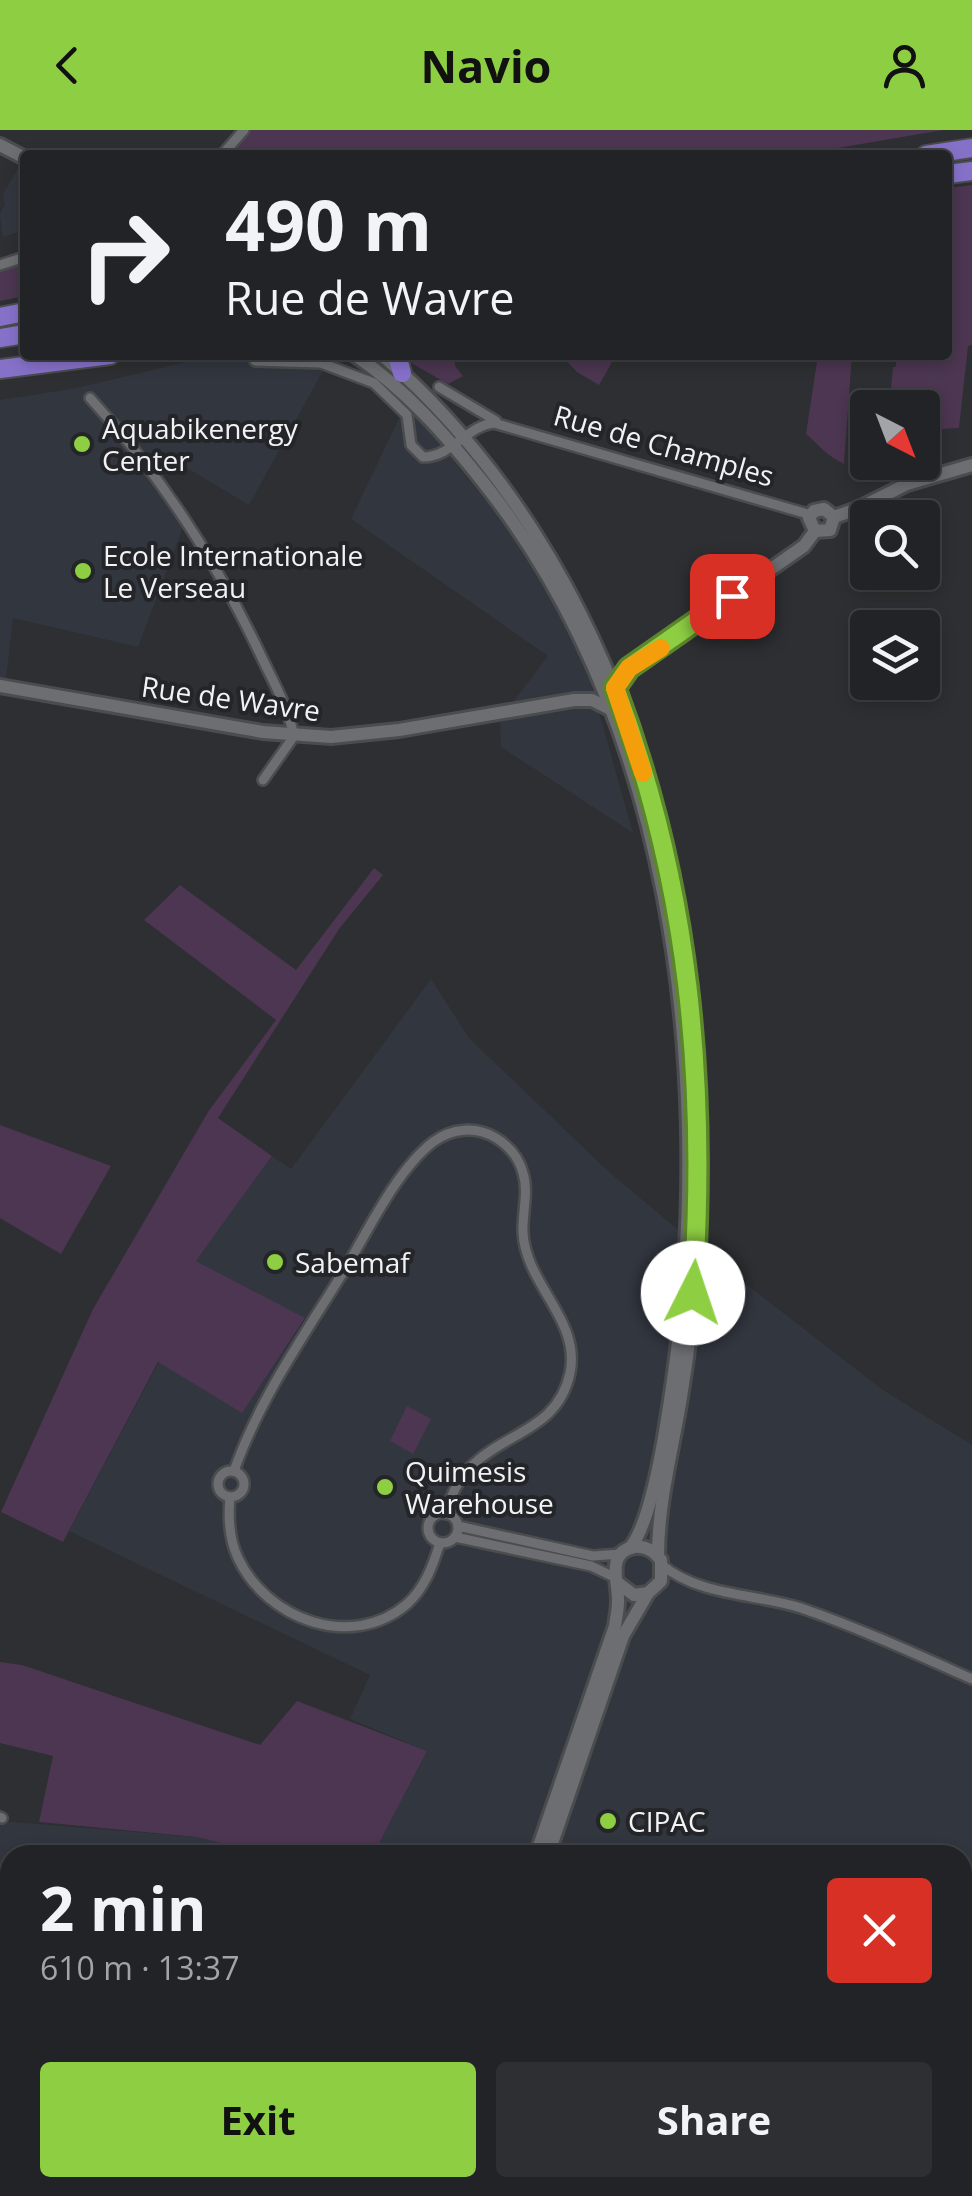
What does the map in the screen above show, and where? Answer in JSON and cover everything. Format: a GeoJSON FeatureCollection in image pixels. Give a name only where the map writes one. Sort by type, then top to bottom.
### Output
{"type":"FeatureCollection","features":[{"type":"Feature","properties":{"kind":"highway"},"geometry":{"type":"LineString","coordinates":[[0,369],[71,360]]}},
{"type":"Feature","properties":{"kind":"main road"},"geometry":{"type":"LineString","coordinates":[[361,360],[459,441]]}},
{"type":"Feature","properties":{"kind":"main road"},"geometry":{"type":"LineString","coordinates":[[400,364],[524,535],[597,659],[658,826],[683,946],[698,1088],[694,1214],[686,1249],[681,1315],[664,1430],[647,1512],[615,1566],[614,1626],[539,1845]]}},
{"type":"Feature","properties":{"kind":"main road"},"geometry":{"type":"LineString","coordinates":[[815,530],[830,530],[834,517],[858,510],[907,484],[972,465]]}},
{"type":"Feature","properties":{"kind":"main road","name":"Rue de Champles"},"geometry":{"type":"LineString","coordinates":[[812,514],[824,509],[834,517]]}},
{"type":"Feature","properties":{"kind":"main road"},"geometry":{"type":"LineString","coordinates":[[812,514],[810,523],[815,530]]}},
{"type":"Feature","properties":{"kind":"main road"},"geometry":{"type":"LineString","coordinates":[[553,1845],[624,1636],[663,1573],[659,1517],[691,1323],[695,1263],[687,1086],[672,946],[652,846],[610,709],[609,689],[629,668],[804,546],[815,530]]}},
{"type":"Feature","properties":{"kind":"main road"},"geometry":{"type":"LineString","coordinates":[[597,659],[629,668]]}},
{"type":"Feature","properties":{"kind":"main road"},"geometry":{"type":"LineString","coordinates":[[574,700],[591,681],[597,659]]}},
{"type":"Feature","properties":{"kind":"main road","name":"Rue de Wavre"},"geometry":{"type":"LineString","coordinates":[[0,686],[294,736],[369,735],[574,700],[592,700],[610,709]]}},
{"type":"Feature","properties":{"kind":"main road"},"geometry":{"type":"LineString","coordinates":[[626,1551],[645,1547],[660,1560]]}},
{"type":"Feature","properties":{"kind":"main road"},"geometry":{"type":"LineString","coordinates":[[617,1580],[628,1592],[652,1590]]}},
{"type":"Feature","properties":{"kind":"street"},"geometry":{"type":"LineString","coordinates":[[226,150],[244,130]]}},
{"type":"Feature","properties":{"kind":"street"},"geometry":{"type":"LineString","coordinates":[[255,361],[302,360],[345,369],[374,383],[407,416],[412,444],[423,457],[438,456],[486,424],[502,425]]}},
{"type":"Feature","properties":{"kind":"street","name":"Rue de Champles"},"geometry":{"type":"LineString","coordinates":[[438,387],[502,425],[812,514]]}},
{"type":"Feature","properties":{"kind":"street"},"geometry":{"type":"LineString","coordinates":[[90,398],[187,518],[240,612],[289,717],[294,736],[263,780]]}},
{"type":"Feature","properties":{"kind":"street"},"geometry":{"type":"LineString","coordinates":[[234,1471],[260,1408],[400,1182],[431,1143],[448,1133],[476,1130],[504,1143],[517,1158],[524,1176],[523,1234],[527,1256],[542,1291],[569,1334],[570,1372],[564,1391],[547,1415],[499,1443],[463,1472],[451,1492],[446,1514]]}},
{"type":"Feature","properties":{"kind":"street"},"geometry":{"type":"LineString","coordinates":[[234,1471],[242,1475],[245,1485],[238,1496],[230,1497],[222,1494],[218,1484],[224,1473],[234,1471]]}},
{"type":"Feature","properties":{"kind":"street"},"geometry":{"type":"LineString","coordinates":[[230,1497],[232,1539],[250,1576],[275,1604],[315,1623],[340,1627],[364,1626],[408,1603],[422,1587],[440,1543],[456,1532],[594,1556],[626,1551]]}},
{"type":"Feature","properties":{"kind":"street"},"geometry":{"type":"LineString","coordinates":[[440,1543],[430,1536],[429,1526],[435,1516],[446,1514],[455,1519],[456,1532]]}},
{"type":"Feature","properties":{"kind":"street"},"geometry":{"type":"LineString","coordinates":[[456,1532],[591,1566],[617,1580]]}},
{"type":"Feature","properties":{"kind":"street"},"geometry":{"type":"LineString","coordinates":[[660,1560],[689,1582],[796,1607],[851,1626],[972,1679]]}},
{"type":"Feature","properties":{"kind":"street"},"geometry":{"type":"LineString","coordinates":[[652,1590],[689,1582]]}},
{"type":"Feature","properties":{"kind":"shaded area"},"geometry":{"type":"Polygon","coordinates":[[[249,130],[943,130],[826,150],[233,150],[249,130]]]}},
{"type":"Feature","properties":{"kind":"shaded area"},"geometry":{"type":"Polygon","coordinates":[[[20,165],[20,232],[3,237],[0,215],[5,204],[3,194],[20,165]]]}},
{"type":"Feature","properties":{"kind":"shaded area"},"geometry":{"type":"Polygon","coordinates":[[[972,185],[972,345],[968,346],[959,428],[940,429],[940,390],[891,390],[893,367],[896,360],[952,360],[952,188],[972,185]]]}},
{"type":"Feature","properties":{"kind":"shaded area"},"geometry":{"type":"Polygon","coordinates":[[[20,265],[20,297],[0,301],[0,271],[20,265]]]}},
{"type":"Feature","properties":{"kind":"shaded area","name":"Ecole Internationale Le Verseau"},"geometry":{"type":"Polygon","coordinates":[[[194,360],[299,360],[325,367],[249,505],[180,464],[150,475],[184,525],[138,647],[13,618],[7,672],[5,680],[0,679],[0,400],[77,388],[194,360]]]}},
{"type":"Feature","properties":{"kind":"shaded area"},"geometry":{"type":"Polygon","coordinates":[[[406,360],[454,360],[463,376],[448,384],[406,360]]]}},
{"type":"Feature","properties":{"kind":"shaded area"},"geometry":{"type":"Polygon","coordinates":[[[566,360],[613,360],[599,385],[566,360]]]}},
{"type":"Feature","properties":{"kind":"shaded area"},"geometry":{"type":"Polygon","coordinates":[[[817,360],[852,360],[844,464],[806,434],[817,360]]]}},
{"type":"Feature","properties":{"kind":"shaded area"},"geometry":{"type":"Polygon","coordinates":[[[408,406],[434,431],[458,467],[502,519],[547,587],[588,673],[633,833],[501,747],[500,719],[548,656],[351,519],[408,406]]]}},
{"type":"Feature","properties":{"kind":"shaded area"},"geometry":{"type":"Polygon","coordinates":[[[374,868],[383,875],[339,929],[218,1118],[272,1156],[196,1261],[305,1318],[242,1413],[158,1362],[63,1542],[1,1512],[93,1309],[208,1112],[276,1020],[144,920],[180,885],[296,970],[374,868]]]}},
{"type":"Feature","properties":{"kind":"shaded area"},"geometry":{"type":"Polygon","coordinates":[[[431,979],[469,1038],[608,1171],[707,1254],[883,1390],[972,1445],[972,1845],[378,1845],[427,1751],[350,1719],[370,1675],[69,1531],[159,1362],[242,1412],[305,1319],[196,1261],[272,1156],[291,1169],[431,979]]]}},
{"type":"Feature","properties":{"kind":"shaded area"},"geometry":{"type":"Polygon","coordinates":[[[0,1125],[111,1166],[61,1254],[0,1218],[0,1125]]]}},
{"type":"Feature","properties":{"kind":"shaded area"},"geometry":{"type":"Polygon","coordinates":[[[407,1406],[431,1419],[413,1454],[390,1441],[407,1406]]]}},
{"type":"Feature","properties":{"kind":"shaded area"},"geometry":{"type":"Polygon","coordinates":[[[0,1662],[22,1665],[260,1745],[297,1701],[427,1751],[378,1845],[228,1845],[197,1837],[39,1822],[53,1756],[0,1743],[0,1662]]]}},
{"type":"Feature","properties":{"kind":"shaded area"},"geometry":{"type":"Polygon","coordinates":[[[0,1821],[197,1837],[228,1845],[0,1845],[0,1821]]]}},
{"type":"Feature","properties":{"kind":"slow traffic"},"geometry":{"type":"LineString","coordinates":[[643,773],[615,688],[622,674],[661,648]]}},
{"type":"Feature","properties":{"kind":"place","name":"Aquabikenergy Center"},"geometry":{"type":"Point","coordinates":[82,444]}},
{"type":"Feature","properties":{"kind":"place","name":"Ecole Internationale Le Verseau"},"geometry":{"type":"Point","coordinates":[83,571]}},
{"type":"Feature","properties":{"kind":"place","name":"Sabemaf"},"geometry":{"type":"Point","coordinates":[275,1262]}},
{"type":"Feature","properties":{"kind":"place","name":"Quimesis Warehouse"},"geometry":{"type":"Point","coordinates":[385,1487]}},
{"type":"Feature","properties":{"kind":"place","name":"CIPAC"},"geometry":{"type":"Point","coordinates":[608,1821]}},
{"type":"Feature","properties":{"kind":"route"},"geometry":{"type":"LineString","coordinates":[[693,1293],[700,1170],[692,1010],[672,884],[642,770],[615,688],[629,668],[732,596]]}}]}
